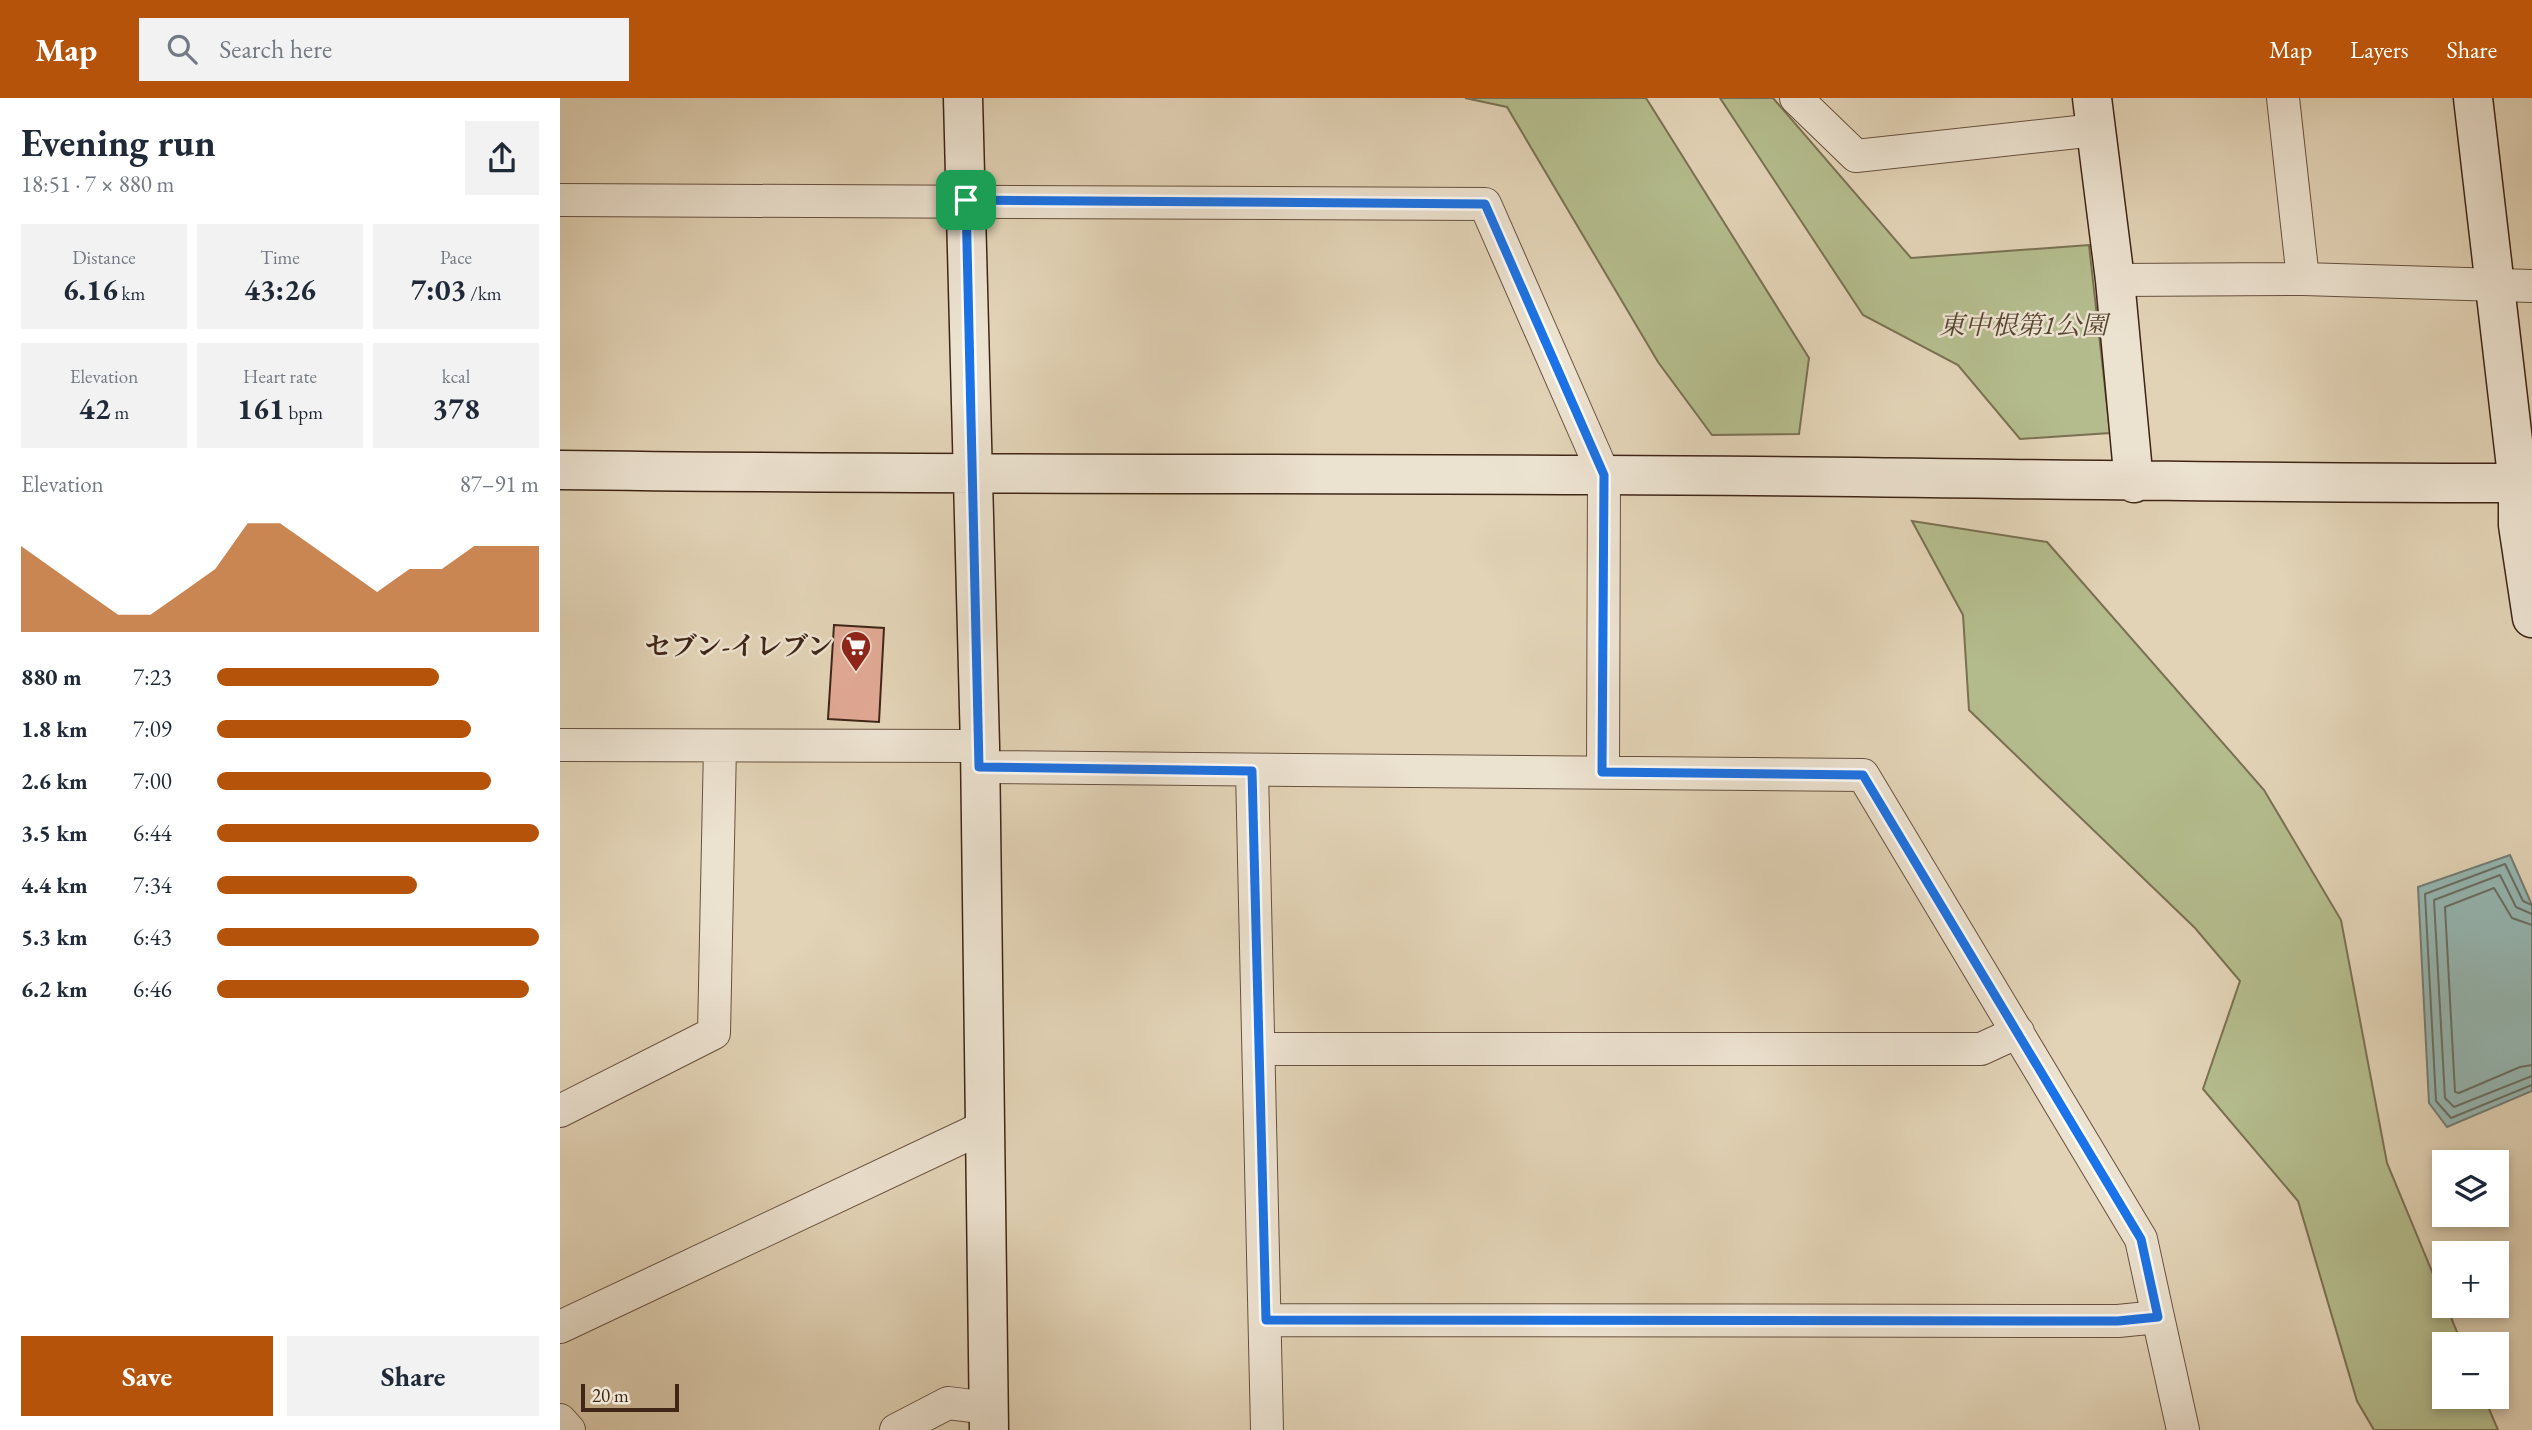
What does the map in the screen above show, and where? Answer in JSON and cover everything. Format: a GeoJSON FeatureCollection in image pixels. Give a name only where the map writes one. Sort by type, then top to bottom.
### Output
{"type":"FeatureCollection","features":[{"type":"Feature","properties":{"kind":"street"},"geometry":{"type":"LineString","coordinates":[[896,1430],[948,1403],[989,1419],[979,757],[963,98]]}},
{"type":"Feature","properties":{"kind":"street"},"geometry":{"type":"LineString","coordinates":[[1796,98],[1856,156],[2094,114],[2115,280],[2134,483]]}},
{"type":"Feature","properties":{"kind":"street"},"geometry":{"type":"LineString","coordinates":[[2283,98],[2303,279]]}},
{"type":"Feature","properties":{"kind":"street"},"geometry":{"type":"LineString","coordinates":[[2473,98],[2495,286],[2525,484],[2518,525],[2532,618]]}},
{"type":"Feature","properties":{"kind":"street"},"geometry":{"type":"LineString","coordinates":[[560,200],[1485,204],[1604,475],[1602,772]]}},
{"type":"Feature","properties":{"kind":"street"},"geometry":{"type":"LineString","coordinates":[[2115,280],[2303,279],[2532,286]]}},
{"type":"Feature","properties":{"kind":"street"},"geometry":{"type":"LineString","coordinates":[[560,470],[972,476],[1604,475],[2134,483],[2525,484]]}},
{"type":"Feature","properties":{"kind":"street"},"geometry":{"type":"LineString","coordinates":[[560,745],[720,746],[1252,771],[1863,775],[2141,1239],[2183,1430]]}},
{"type":"Feature","properties":{"kind":"street"},"geometry":{"type":"LineString","coordinates":[[560,1111],[714,1033],[720,746]]}},
{"type":"Feature","properties":{"kind":"street"},"geometry":{"type":"LineString","coordinates":[[1252,771],[1267,1430]]}},
{"type":"Feature","properties":{"kind":"street"},"geometry":{"type":"LineString","coordinates":[[1259,1049],[1981,1049],[2018,1032]]}},
{"type":"Feature","properties":{"kind":"street"},"geometry":{"type":"LineString","coordinates":[[560,1327],[984,1128]]}},
{"type":"Feature","properties":{"kind":"street"},"geometry":{"type":"LineString","coordinates":[[1266,1320],[2118,1321],[2158,1317]]}},
{"type":"Feature","properties":{"kind":"street"},"geometry":{"type":"LineString","coordinates":[[560,1420],[569,1430]]}},
{"type":"Feature","properties":{"kind":"green space"},"geometry":{"type":"Polygon","coordinates":[[[1465,98],[1646,98],[1809,358],[1799,434],[1712,435],[1658,362],[1507,107],[1465,98]]]}},
{"type":"Feature","properties":{"kind":"green space","name":"東中根第1公園"},"geometry":{"type":"Polygon","coordinates":[[[1720,98],[1773,98],[1911,258],[2089,245],[2110,433],[2020,439],[1958,365],[1863,315],[1720,98]]]}},
{"type":"Feature","properties":{"kind":"green space"},"geometry":{"type":"Polygon","coordinates":[[[1912,521],[2047,542],[2264,790],[2341,920],[2387,1163],[2432,1272],[2432,1318],[2451,1318],[2457,1332],[2432,1332],[2432,1409],[2489,1409],[2498,1430],[2374,1430],[2357,1401],[2298,1201],[2203,1089],[2240,981],[2195,928],[1969,710],[1963,615],[1912,521]]]}},
{"type":"Feature","properties":{"kind":"water"},"geometry":{"type":"Polygon","coordinates":[[[2510,855],[2532,905],[2532,1091],[2447,1127],[2429,1103],[2418,887],[2510,855]]]}},
{"type":"Feature","properties":{"kind":"building","name":"セブン-イレブン"},"geometry":{"type":"Polygon","coordinates":[[[834,625],[884,628],[879,722],[828,719],[834,625]]]}},
{"type":"Feature","properties":{"kind":"place","name":"セブン-イレブン"},"geometry":{"type":"Point","coordinates":[856,673]}},
{"type":"Feature","properties":{"kind":"route"},"geometry":{"type":"LineString","coordinates":[[966,200],[1485,204],[1604,475],[1602,772],[1863,775],[2141,1239],[2158,1317],[2118,1321],[1266,1320],[1252,771],[979,767],[966,200]]}}]}
